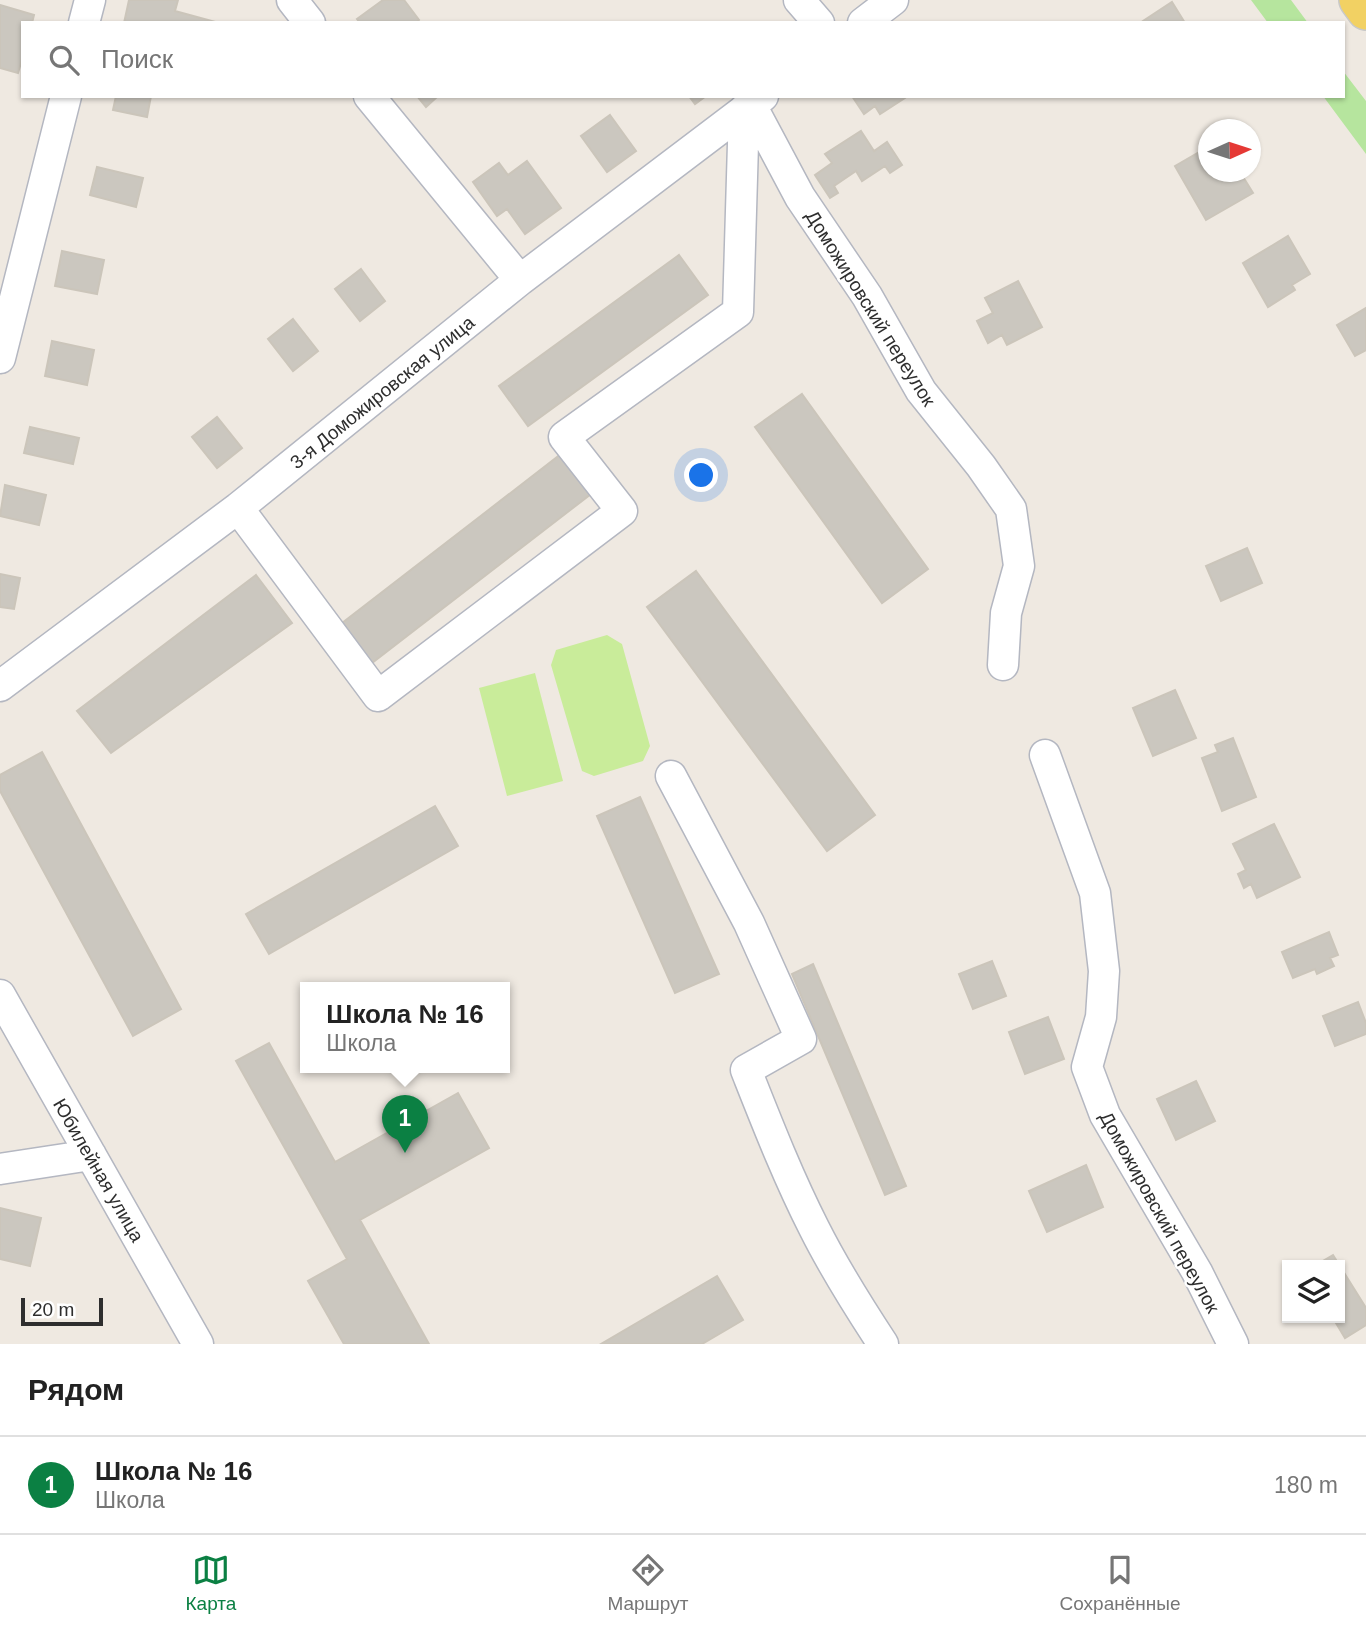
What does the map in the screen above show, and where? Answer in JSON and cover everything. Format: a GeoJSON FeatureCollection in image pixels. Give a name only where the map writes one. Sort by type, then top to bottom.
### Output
{"type":"FeatureCollection","features":[{"type":"Feature","properties":{"kind":"main road"},"geometry":{"type":"LineString","coordinates":[[1358,0],[1366,11]]}},
{"type":"Feature","properties":{"kind":"street"},"geometry":{"type":"LineString","coordinates":[[85,21],[90,0]]}},
{"type":"Feature","properties":{"kind":"street"},"geometry":{"type":"LineString","coordinates":[[292,0],[308,21]]}},
{"type":"Feature","properties":{"kind":"street"},"geometry":{"type":"LineString","coordinates":[[799,0],[817,21]]}},
{"type":"Feature","properties":{"kind":"street"},"geometry":{"type":"LineString","coordinates":[[866,21],[893,0]]}},
{"type":"Feature","properties":{"kind":"street"},"geometry":{"type":"LineString","coordinates":[[0,358],[65,98]]}},
{"type":"Feature","properties":{"kind":"street"},"geometry":{"type":"LineString","coordinates":[[371,98],[520,280]]}},
{"type":"Feature","properties":{"kind":"street"},"geometry":{"type":"LineString","coordinates":[[238,508],[378,696],[622,510],[564,437],[738,312],[753,104]]}},
{"type":"Feature","properties":{"kind":"street","name":"3-я Доможировская улица"},"geometry":{"type":"LineString","coordinates":[[0,686],[238,508],[520,280],[753,104]]}},
{"type":"Feature","properties":{"kind":"street","name":"Доможировский переулок"},"geometry":{"type":"LineString","coordinates":[[753,104],[800,197],[867,296],[921,391],[981,466],[1011,509],[1018,566],[1006,614],[1003,665]]}},
{"type":"Feature","properties":{"kind":"street","name":"Доможировский переулок"},"geometry":{"type":"LineString","coordinates":[[1045,755],[1095,893],[1103,983],[1101,1017],[1087,1067],[1105,1115],[1197,1272],[1233,1344]]}},
{"type":"Feature","properties":{"kind":"street"},"geometry":{"type":"LineString","coordinates":[[671,776],[749,923],[801,1040],[746,1070],[814,1228],[847,1288],[883,1344]]}},
{"type":"Feature","properties":{"kind":"street","name":"Юбилейная улица"},"geometry":{"type":"LineString","coordinates":[[0,995],[198,1344]]}},
{"type":"Feature","properties":{"kind":"street"},"geometry":{"type":"LineString","coordinates":[[0,1170],[91,1154]]}},
{"type":"Feature","properties":{"kind":"green space"},"geometry":{"type":"Polygon","coordinates":[[[1251,0],[1291,0],[1307,21],[1267,21],[1251,0]]]}},
{"type":"Feature","properties":{"kind":"green space"},"geometry":{"type":"Polygon","coordinates":[[[1345,74],[1366,101],[1366,154],[1324,98],[1345,98],[1345,74]]]}},
{"type":"Feature","properties":{"kind":"green space"},"geometry":{"type":"Polygon","coordinates":[[[607,635],[622,644],[650,746],[643,761],[594,776],[582,771],[551,665],[556,650],[607,635]]]}},
{"type":"Feature","properties":{"kind":"green space"},"geometry":{"type":"Polygon","coordinates":[[[535,673],[563,781],[507,796],[479,688],[535,673]]]}},
{"type":"Feature","properties":{"kind":"building"},"geometry":{"type":"Polygon","coordinates":[[[129,0],[178,0],[175,11],[212,21],[124,21],[129,0]]]}},
{"type":"Feature","properties":{"kind":"building"},"geometry":{"type":"Polygon","coordinates":[[[383,0],[404,0],[419,20],[358,21],[357,19],[383,0]]]}},
{"type":"Feature","properties":{"kind":"building"},"geometry":{"type":"Polygon","coordinates":[[[1172,2],[1184,21],[1143,21],[1172,2]]]}},
{"type":"Feature","properties":{"kind":"building"},"geometry":{"type":"Polygon","coordinates":[[[0,5],[34,15],[32,21],[21,21],[21,63],[18,73],[0,68],[0,5]]]}},
{"type":"Feature","properties":{"kind":"building"},"geometry":{"type":"Polygon","coordinates":[[[116,98],[151,98],[147,117],[113,110],[116,98]]]}},
{"type":"Feature","properties":{"kind":"building"},"geometry":{"type":"Polygon","coordinates":[[[419,98],[436,98],[426,107],[419,98]]]}},
{"type":"Feature","properties":{"kind":"building"},"geometry":{"type":"Polygon","coordinates":[[[690,98],[703,98],[695,104],[690,98]]]}},
{"type":"Feature","properties":{"kind":"building"},"geometry":{"type":"Polygon","coordinates":[[[853,98],[905,98],[880,114],[875,106],[864,114],[853,98]]]}},
{"type":"Feature","properties":{"kind":"building"},"geometry":{"type":"Polygon","coordinates":[[[610,115],[636,151],[607,172],[581,136],[610,115]]]}},
{"type":"Feature","properties":{"kind":"building"},"geometry":{"type":"Polygon","coordinates":[[[861,131],[874,151],[887,142],[902,165],[890,173],[885,166],[862,181],[856,171],[834,186],[838,193],[830,198],[815,175],[832,163],[825,154],[861,131]]]}},
{"type":"Feature","properties":{"kind":"building"},"geometry":{"type":"Polygon","coordinates":[[[1198,153],[1198,182],[1246,182],[1253,193],[1206,220],[1175,166],[1198,153]]]}},
{"type":"Feature","properties":{"kind":"building"},"geometry":{"type":"Polygon","coordinates":[[[527,161],[561,208],[525,234],[507,209],[497,216],[473,182],[499,163],[508,175],[527,161]]]}},
{"type":"Feature","properties":{"kind":"building"},"geometry":{"type":"Polygon","coordinates":[[[97,167],[143,178],[136,207],[90,195],[97,167]]]}},
{"type":"Feature","properties":{"kind":"building"},"geometry":{"type":"Polygon","coordinates":[[[1288,236],[1310,274],[1292,285],[1295,290],[1268,307],[1243,263],[1288,236]]]}},
{"type":"Feature","properties":{"kind":"building"},"geometry":{"type":"Polygon","coordinates":[[[62,251],[104,260],[97,294],[55,286],[62,251]]]}},
{"type":"Feature","properties":{"kind":"building"},"geometry":{"type":"Polygon","coordinates":[[[679,255],[708,295],[528,426],[499,386],[679,255]]]}},
{"type":"Feature","properties":{"kind":"building"},"geometry":{"type":"Polygon","coordinates":[[[361,269],[385,301],[360,321],[335,289],[361,269]]]}},
{"type":"Feature","properties":{"kind":"building"},"geometry":{"type":"Polygon","coordinates":[[[1018,281],[1042,327],[1007,345],[1002,335],[988,343],[977,321],[993,313],[985,298],[1018,281]]]}},
{"type":"Feature","properties":{"kind":"building"},"geometry":{"type":"Polygon","coordinates":[[[1366,308],[1366,350],[1355,356],[1337,325],[1366,308]]]}},
{"type":"Feature","properties":{"kind":"building"},"geometry":{"type":"Polygon","coordinates":[[[293,319],[318,351],[293,371],[268,339],[293,319]]]}},
{"type":"Feature","properties":{"kind":"building"},"geometry":{"type":"Polygon","coordinates":[[[52,341],[94,350],[87,385],[45,376],[52,341]]]}},
{"type":"Feature","properties":{"kind":"building"},"geometry":{"type":"Polygon","coordinates":[[[802,394],[928,569],[882,603],[755,427],[802,394]]]}},
{"type":"Feature","properties":{"kind":"building"},"geometry":{"type":"Polygon","coordinates":[[[217,417],[242,448],[217,468],[192,437],[217,417]]]}},
{"type":"Feature","properties":{"kind":"building"},"geometry":{"type":"Polygon","coordinates":[[[30,427],[79,438],[73,464],[24,453],[30,427]]]}},
{"type":"Feature","properties":{"kind":"building"},"geometry":{"type":"Polygon","coordinates":[[[561,454],[591,494],[368,666],[337,627],[561,454]]]}},
{"type":"Feature","properties":{"kind":"building"},"geometry":{"type":"Polygon","coordinates":[[[5,485],[46,495],[39,525],[0,516],[5,485]]]}},
{"type":"Feature","properties":{"kind":"building"},"geometry":{"type":"Polygon","coordinates":[[[1247,548],[1262,583],[1221,601],[1206,566],[1247,548]]]}},
{"type":"Feature","properties":{"kind":"building"},"geometry":{"type":"Polygon","coordinates":[[[696,571],[875,815],[827,851],[647,607],[696,571]]]}},
{"type":"Feature","properties":{"kind":"building"},"geometry":{"type":"Polygon","coordinates":[[[0,574],[20,578],[14,609],[0,607],[0,574]]]}},
{"type":"Feature","properties":{"kind":"building"},"geometry":{"type":"Polygon","coordinates":[[[256,575],[292,623],[111,753],[77,711],[256,575]]]}},
{"type":"Feature","properties":{"kind":"building"},"geometry":{"type":"Polygon","coordinates":[[[1175,690],[1196,738],[1153,756],[1133,708],[1175,690]]]}},
{"type":"Feature","properties":{"kind":"building"},"geometry":{"type":"Polygon","coordinates":[[[1233,738],[1256,797],[1222,811],[1202,758],[1218,752],[1215,745],[1233,738]]]}},
{"type":"Feature","properties":{"kind":"building"},"geometry":{"type":"Polygon","coordinates":[[[42,752],[181,1009],[133,1036],[0,791],[0,775],[42,752]]]}},
{"type":"Feature","properties":{"kind":"building"},"geometry":{"type":"Polygon","coordinates":[[[640,797],[719,974],[675,993],[597,816],[640,797]]]}},
{"type":"Feature","properties":{"kind":"building"},"geometry":{"type":"Polygon","coordinates":[[[435,806],[458,846],[269,954],[246,914],[435,806]]]}},
{"type":"Feature","properties":{"kind":"building"},"geometry":{"type":"Polygon","coordinates":[[[1274,824],[1300,877],[1257,898],[1251,884],[1244,888],[1238,874],[1246,870],[1233,844],[1274,824]]]}},
{"type":"Feature","properties":{"kind":"building"},"geometry":{"type":"Polygon","coordinates":[[[1329,932],[1338,955],[1330,958],[1334,966],[1317,974],[1315,969],[1293,978],[1282,952],[1329,932]]]}},
{"type":"Feature","properties":{"kind":"building"},"geometry":{"type":"Polygon","coordinates":[[[992,961],[1006,996],[973,1009],[959,974],[992,961]]]}},
{"type":"Feature","properties":{"kind":"building"},"geometry":{"type":"Polygon","coordinates":[[[813,964],[906,1186],[885,1195],[792,974],[813,964]]]}},
{"type":"Feature","properties":{"kind":"building"},"geometry":{"type":"Polygon","coordinates":[[[1358,1002],[1366,1023],[1366,1034],[1335,1046],[1323,1016],[1358,1002]]]}},
{"type":"Feature","properties":{"kind":"building"},"geometry":{"type":"Polygon","coordinates":[[[1048,1017],[1064,1059],[1025,1074],[1009,1032],[1048,1017]]]}},
{"type":"Feature","properties":{"kind":"building"},"geometry":{"type":"Polygon","coordinates":[[[269,1043],[335,1162],[458,1093],[489,1148],[360,1220],[429,1344],[344,1344],[308,1281],[347,1259],[236,1061],[269,1043]]]}},
{"type":"Feature","properties":{"kind":"building"},"geometry":{"type":"Polygon","coordinates":[[[1196,1081],[1215,1121],[1176,1140],[1157,1099],[1196,1081]]]}},
{"type":"Feature","properties":{"kind":"building"},"geometry":{"type":"Polygon","coordinates":[[[1086,1165],[1103,1207],[1047,1232],[1029,1191],[1086,1165]]]}},
{"type":"Feature","properties":{"kind":"building"},"geometry":{"type":"Polygon","coordinates":[[[0,1208],[41,1218],[30,1266],[0,1259],[0,1208]]]}},
{"type":"Feature","properties":{"kind":"building"},"geometry":{"type":"Polygon","coordinates":[[[1345,1274],[1366,1308],[1366,1325],[1345,1338],[1336,1323],[1345,1323],[1345,1274]]]}},
{"type":"Feature","properties":{"kind":"building"},"geometry":{"type":"Polygon","coordinates":[[[717,1276],[743,1320],[702,1344],[601,1344],[717,1276]]]}},
{"type":"Feature","properties":{"kind":"place","name":"Школа № 16"},"geometry":{"type":"Point","coordinates":[405,1153]}}]}
